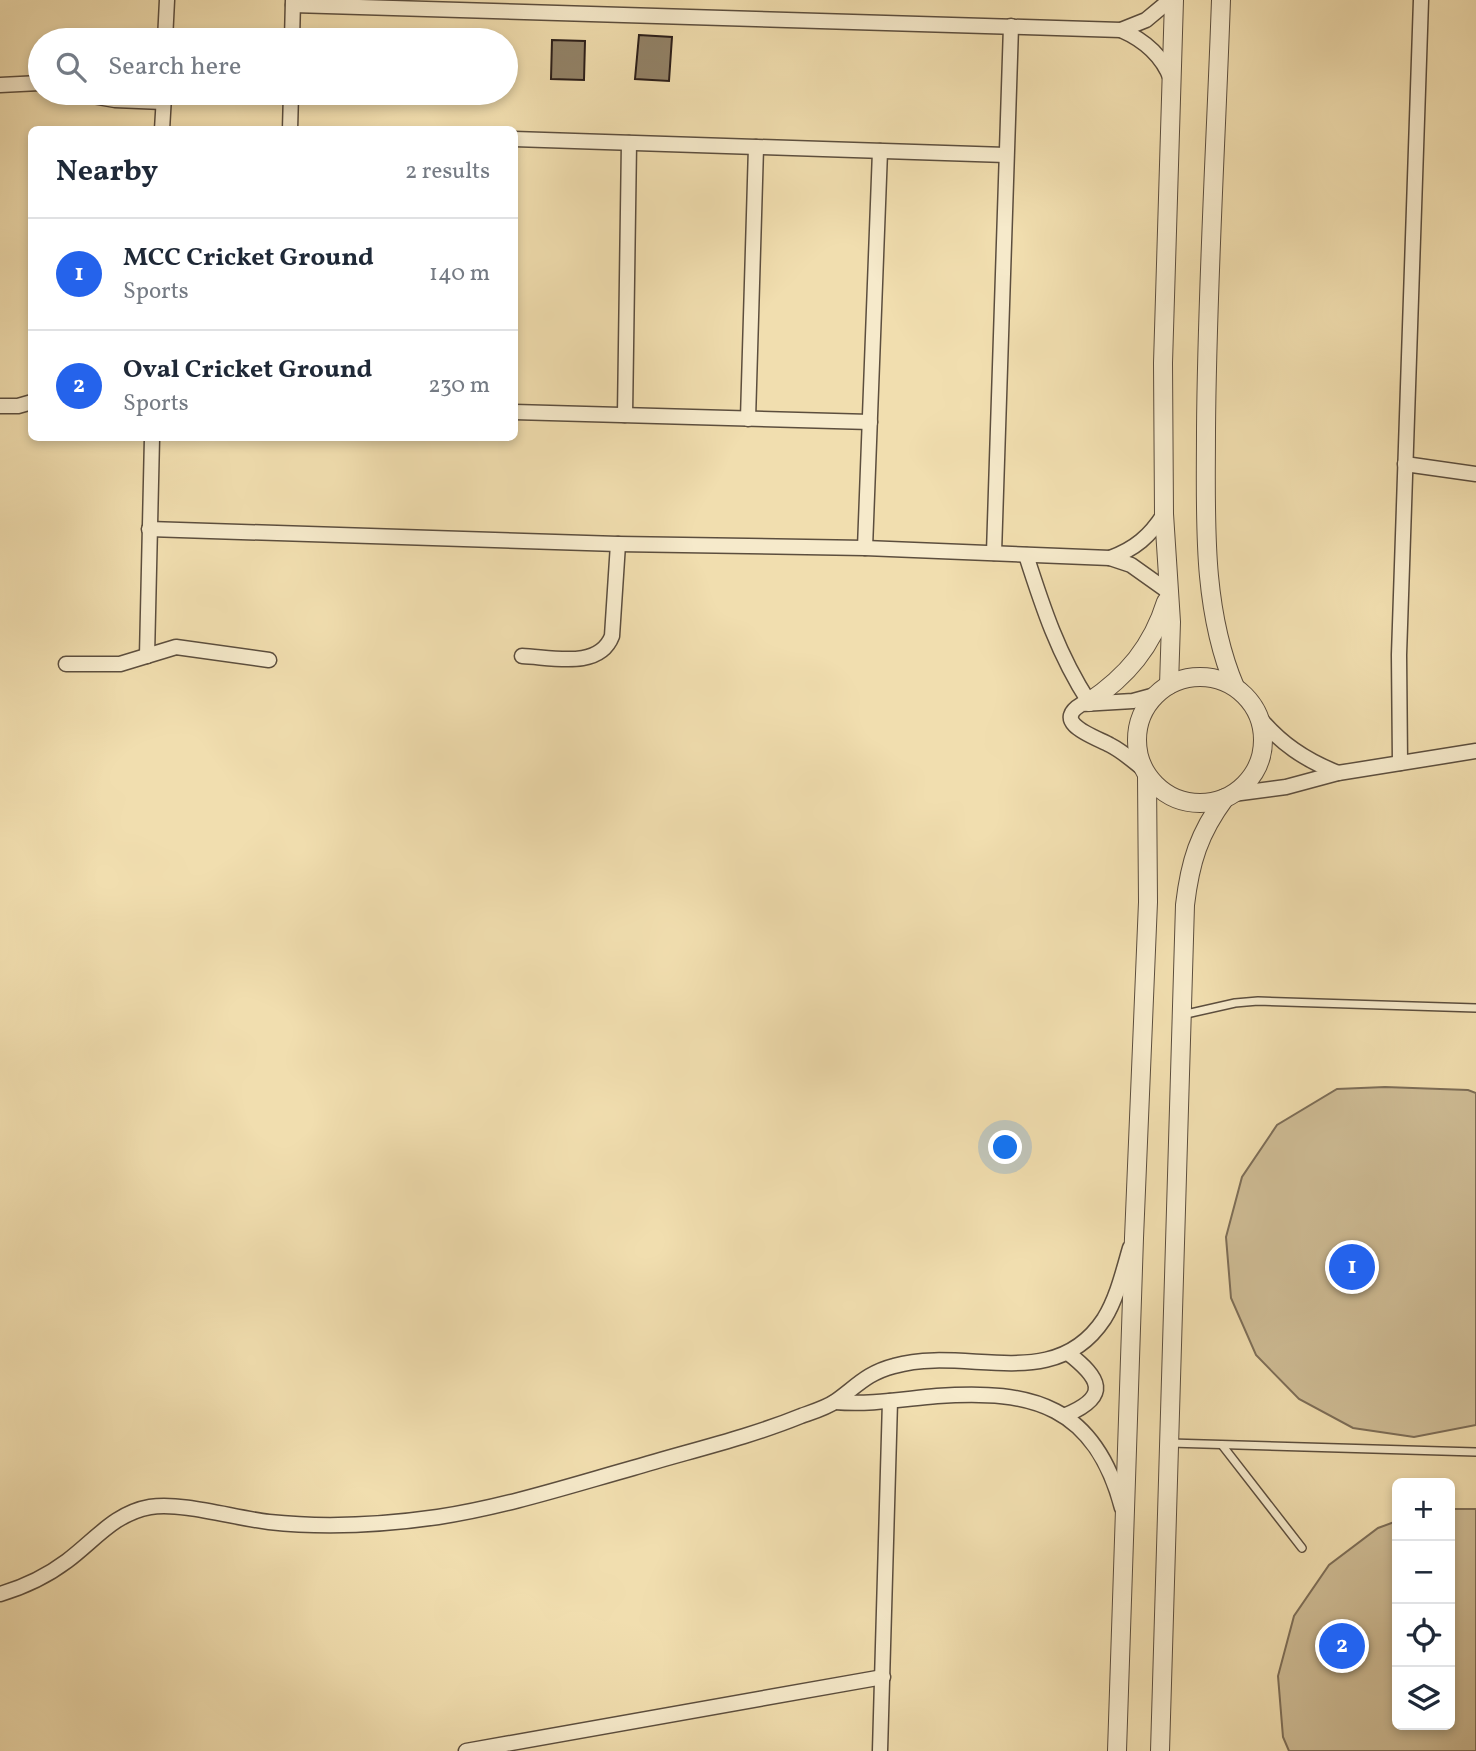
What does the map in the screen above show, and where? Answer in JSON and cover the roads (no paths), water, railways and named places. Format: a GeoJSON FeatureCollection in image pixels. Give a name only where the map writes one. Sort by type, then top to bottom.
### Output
{"type":"FeatureCollection","features":[{"type":"Feature","properties":{"kind":"street"},"geometry":{"type":"LineString","coordinates":[[166,28],[167,0]]}},
{"type":"Feature","properties":{"kind":"street"},"geometry":{"type":"LineString","coordinates":[[292,28],[293,3],[584,7],[1121,30],[1146,20],[1172,0]]}},
{"type":"Feature","properties":{"kind":"street"},"geometry":{"type":"LineString","coordinates":[[1117,1751],[1133,1238],[1148,902],[1145,772],[1137,750],[1136,735],[1146,707],[1162,690],[1171,622],[1164,514],[1163,363],[1173,83],[1172,0]]}},
{"type":"Feature","properties":{"kind":"street"},"geometry":{"type":"LineString","coordinates":[[1221,0],[1208,331],[1207,504],[1213,614],[1225,664],[1234,687]]}},
{"type":"Feature","properties":{"kind":"street"},"geometry":{"type":"LineString","coordinates":[[1400,763],[1399,655],[1421,0]]}},
{"type":"Feature","properties":{"kind":"street"},"geometry":{"type":"LineString","coordinates":[[994,552],[1011,26]]}},
{"type":"Feature","properties":{"kind":"street"},"geometry":{"type":"LineString","coordinates":[[1121,30],[1153,50],[1173,83]]}},
{"type":"Feature","properties":{"kind":"street"},"geometry":{"type":"LineString","coordinates":[[0,85],[28,84]]}},
{"type":"Feature","properties":{"kind":"street"},"geometry":{"type":"LineString","coordinates":[[162,126],[163,105]]}},
{"type":"Feature","properties":{"kind":"street"},"geometry":{"type":"LineString","coordinates":[[290,126],[291,105]]}},
{"type":"Feature","properties":{"kind":"street"},"geometry":{"type":"LineString","coordinates":[[518,139],[1006,155]]}},
{"type":"Feature","properties":{"kind":"street"},"geometry":{"type":"LineString","coordinates":[[625,415],[629,143]]}},
{"type":"Feature","properties":{"kind":"street"},"geometry":{"type":"LineString","coordinates":[[748,419],[756,147]]}},
{"type":"Feature","properties":{"kind":"street"},"geometry":{"type":"LineString","coordinates":[[865,548],[880,151]]}},
{"type":"Feature","properties":{"kind":"street"},"geometry":{"type":"LineString","coordinates":[[0,406],[28,402]]}},
{"type":"Feature","properties":{"kind":"street"},"geometry":{"type":"LineString","coordinates":[[518,412],[870,422]]}},
{"type":"Feature","properties":{"kind":"street"},"geometry":{"type":"LineString","coordinates":[[147,656],[152,441]]}},
{"type":"Feature","properties":{"kind":"street"},"geometry":{"type":"LineString","coordinates":[[1405,464],[1476,474]]}},
{"type":"Feature","properties":{"kind":"street"},"geometry":{"type":"LineString","coordinates":[[1110,558],[1127,552],[1142,542],[1155,529],[1164,514]]}},
{"type":"Feature","properties":{"kind":"street"},"geometry":{"type":"LineString","coordinates":[[149,529],[618,544],[865,548],[1110,558],[1131,565],[1170,592]]}},
{"type":"Feature","properties":{"kind":"street"},"geometry":{"type":"LineString","coordinates":[[522,656],[585,658],[605,649],[612,636],[618,544]]}},
{"type":"Feature","properties":{"kind":"street"},"geometry":{"type":"LineString","coordinates":[[1026,555],[1053,636],[1069,672],[1089,702]]}},
{"type":"Feature","properties":{"kind":"street"},"geometry":{"type":"LineString","coordinates":[[1170,592],[1153,636],[1132,667],[1112,686],[1089,702],[1076,707],[1073,712],[1076,728],[1111,745],[1145,772],[1163,792],[1182,801],[1204,803],[1286,787],[1338,773],[1476,751]]}},
{"type":"Feature","properties":{"kind":"street"},"geometry":{"type":"LineString","coordinates":[[66,664],[114,665],[167,649],[184,647],[269,660]]}},
{"type":"Feature","properties":{"kind":"street"},"geometry":{"type":"LineString","coordinates":[[1089,702],[1133,701],[1185,679],[1202,677],[1219,680],[1234,687],[1248,699],[1271,731],[1301,756],[1338,773]]}},
{"type":"Feature","properties":{"kind":"street"},"geometry":{"type":"LineString","coordinates":[[1160,1751],[1185,905],[1188,877],[1207,823],[1229,796],[1250,779],[1260,760],[1263,737],[1258,716]]}},
{"type":"Feature","properties":{"kind":"street"},"geometry":{"type":"LineString","coordinates":[[0,1594],[50,1572],[76,1555],[109,1524],[121,1517],[149,1508],[171,1507],[252,1520],[317,1525],[373,1524],[440,1517],[506,1503],[765,1430],[835,1402],[870,1375],[898,1364],[936,1359],[1036,1363],[1068,1353],[1082,1344],[1104,1318],[1112,1303],[1133,1238]]}},
{"type":"Feature","properties":{"kind":"street"},"geometry":{"type":"LineString","coordinates":[[1066,1415],[1086,1406],[1095,1392],[1096,1384],[1088,1369],[1068,1353]]}},
{"type":"Feature","properties":{"kind":"street"},"geometry":{"type":"LineString","coordinates":[[835,1402],[863,1403],[964,1395],[1029,1399],[1066,1415],[1079,1427],[1101,1456],[1116,1489],[1125,1524]]}},
{"type":"Feature","properties":{"kind":"street"},"geometry":{"type":"LineString","coordinates":[[880,1751],[890,1401]]}},
{"type":"Feature","properties":{"kind":"street"},"geometry":{"type":"LineString","coordinates":[[466,1751],[883,1677]]}},
{"type":"Feature","properties":{"kind":"lane"},"geometry":{"type":"LineString","coordinates":[[1182,1015],[1258,1001],[1476,1008]]}},
{"type":"Feature","properties":{"kind":"lane"},"geometry":{"type":"LineString","coordinates":[[1170,1443],[1476,1452]]}},
{"type":"Feature","properties":{"kind":"lane"},"geometry":{"type":"LineString","coordinates":[[1222,1444],[1302,1548]]}},
{"type":"Feature","properties":{"kind":"place","name":"MCC Cricket Ground"},"geometry":{"type":"Point","coordinates":[1352,1267]}},
{"type":"Feature","properties":{"kind":"place","name":"Oval Cricket Ground"},"geometry":{"type":"Point","coordinates":[1342,1646]}}]}
